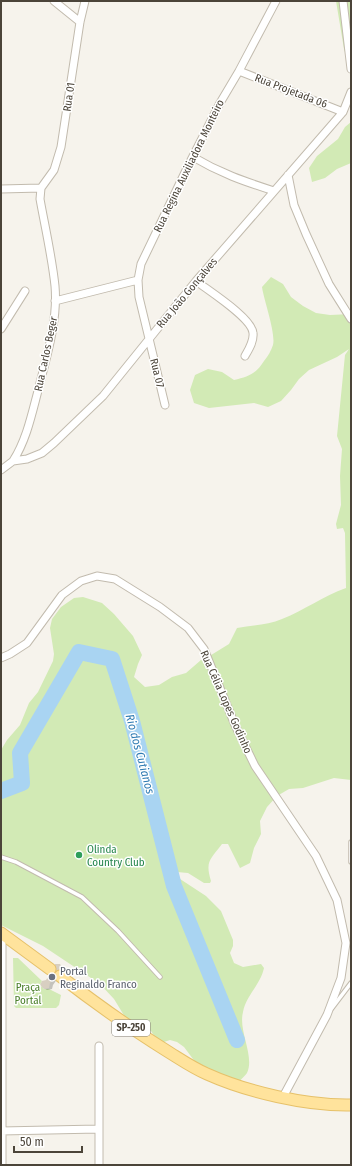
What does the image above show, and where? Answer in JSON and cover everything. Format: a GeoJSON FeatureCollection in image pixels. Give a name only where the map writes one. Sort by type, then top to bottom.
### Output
{"type":"FeatureCollection","features":[{"type":"Feature","properties":{"kind":"main road"},"geometry":{"type":"LineString","coordinates":[[1,933],[50,969]]}},
{"type":"Feature","properties":{"kind":"main road","name":"SP-250"},"geometry":{"type":"LineString","coordinates":[[60,976],[135,1031],[206,1074],[248,1089],[283,1097],[334,1105],[351,1105]]}},
{"type":"Feature","properties":{"kind":"street"},"geometry":{"type":"LineString","coordinates":[[54,1],[80,22]]}},
{"type":"Feature","properties":{"kind":"street","name":"Rua 01"},"geometry":{"type":"LineString","coordinates":[[41,188],[54,170],[61,147],[80,22],[86,1]]}},
{"type":"Feature","properties":{"kind":"street","name":"Rua Regina Auxiliadora Monteiro"},"geometry":{"type":"LineString","coordinates":[[149,340],[139,297],[138,280],[141,264],[220,103],[239,71],[276,1]]}},
{"type":"Feature","properties":{"kind":"street"},"geometry":{"type":"LineString","coordinates":[[342,1],[351,68]]}},
{"type":"Feature","properties":{"kind":"street","name":"Rua Projetada 06"},"geometry":{"type":"LineString","coordinates":[[239,71],[343,112]]}},
{"type":"Feature","properties":{"kind":"street","name":"Rua João Gonçalves"},"geometry":{"type":"LineString","coordinates":[[1,470],[13,461],[27,459],[42,453],[103,396],[196,281],[343,112],[351,92]]}},
{"type":"Feature","properties":{"kind":"street"},"geometry":{"type":"LineString","coordinates":[[193,156],[212,169],[228,176],[274,191]]}},
{"type":"Feature","properties":{"kind":"street"},"geometry":{"type":"LineString","coordinates":[[288,175],[294,205],[306,234],[329,284],[351,318]]}},
{"type":"Feature","properties":{"kind":"street"},"geometry":{"type":"LineString","coordinates":[[1,189],[41,188]]}},
{"type":"Feature","properties":{"kind":"street","name":"Rua Carlos Beger"},"geometry":{"type":"LineString","coordinates":[[13,461],[20,449],[34,407],[54,321],[55,286],[40,199],[41,188]]}},
{"type":"Feature","properties":{"kind":"street"},"geometry":{"type":"LineString","coordinates":[[55,301],[138,280]]}},
{"type":"Feature","properties":{"kind":"street"},"geometry":{"type":"LineString","coordinates":[[196,281],[249,322],[253,331],[253,339],[245,356]]}},
{"type":"Feature","properties":{"kind":"street"},"geometry":{"type":"LineString","coordinates":[[1,329],[25,291]]}},
{"type":"Feature","properties":{"kind":"street","name":"Rua 07"},"geometry":{"type":"LineString","coordinates":[[149,340],[165,405]]}},
{"type":"Feature","properties":{"kind":"street","name":"Rua Célia Lopes Godinho"},"geometry":{"type":"LineString","coordinates":[[1,658],[27,643],[62,595],[81,581],[98,576],[115,579],[160,607],[188,628],[204,649],[235,725],[256,766],[316,856],[337,900],[346,943],[341,978],[327,1015],[283,1097]]}},
{"type":"Feature","properties":{"kind":"street"},"geometry":{"type":"LineString","coordinates":[[1,933],[2,1165]]}},
{"type":"Feature","properties":{"kind":"street"},"geometry":{"type":"LineString","coordinates":[[98,1165],[99,1046]]}},
{"type":"Feature","properties":{"kind":"street"},"geometry":{"type":"LineString","coordinates":[[2,1131],[98,1129]]}},
{"type":"Feature","properties":{"kind":"lane"},"geometry":{"type":"LineString","coordinates":[[351,842],[351,862]]}},
{"type":"Feature","properties":{"kind":"lane"},"geometry":{"type":"LineString","coordinates":[[1,857],[16,862],[82,897],[118,931],[160,977]]}},
{"type":"Feature","properties":{"kind":"lane"},"geometry":{"type":"LineString","coordinates":[[327,1015],[351,983]]}},
{"type":"Feature","properties":{"kind":"green space"},"geometry":{"type":"Polygon","coordinates":[[[336,1],[351,1],[351,71],[344,49],[336,1]]]}},
{"type":"Feature","properties":{"kind":"green space"},"geometry":{"type":"Polygon","coordinates":[[[351,122],[351,163],[337,169],[325,178],[312,182],[309,168],[317,156],[338,139],[345,127],[351,122]]]}},
{"type":"Feature","properties":{"kind":"green space"},"geometry":{"type":"Polygon","coordinates":[[[271,277],[283,284],[291,297],[316,313],[330,315],[351,314],[351,780],[334,778],[303,788],[289,789],[277,796],[267,807],[260,821],[261,834],[254,848],[250,863],[240,868],[228,844],[222,844],[210,861],[208,869],[211,881],[210,883],[204,883],[188,873],[177,872],[177,877],[206,896],[221,911],[233,940],[233,946],[230,953],[234,963],[243,967],[261,964],[264,968],[259,980],[247,1000],[243,1012],[242,1019],[248,1051],[249,1066],[247,1073],[239,1082],[226,1080],[209,1068],[196,1063],[184,1047],[177,1042],[170,1040],[161,1043],[158,1042],[151,1031],[134,1024],[125,1017],[114,999],[100,984],[43,946],[1,925],[1,750],[7,740],[20,725],[29,703],[38,692],[53,661],[54,654],[50,628],[52,619],[61,607],[74,598],[83,597],[102,603],[114,614],[133,636],[142,655],[134,677],[145,687],[159,685],[172,677],[186,673],[201,660],[229,644],[237,628],[277,621],[346,588],[345,533],[343,528],[337,529],[336,524],[341,505],[340,476],[342,449],[337,436],[345,355],[349,349],[337,357],[309,370],[299,379],[281,401],[268,407],[254,403],[209,408],[194,403],[190,390],[195,375],[208,369],[222,372],[234,380],[251,374],[261,365],[273,345],[273,333],[262,287],[271,277]]]}},
{"type":"Feature","properties":{"kind":"green space","name":"Praça Portal"},"geometry":{"type":"Polygon","coordinates":[[[13,958],[18,958],[42,981],[40,985],[44,989],[49,989],[61,995],[59,1005],[56,1008],[16,1008],[14,1006],[13,958]]]}},
{"type":"Feature","properties":{"kind":"building","name":"Portal Reginaldo Franco"},"geometry":{"type":"Polygon","coordinates":[[[55,964],[60,964],[63,969],[50,983],[49,988],[44,989],[40,985],[42,981],[46,980],[55,964]]]}},
{"type":"Feature","properties":{"kind":"waterway","name":"Rio dos Cutianos"},"geometry":{"type":"LineString","coordinates":[[1,791],[22,783],[20,753],[79,652],[112,659],[132,721],[174,886],[237,1040]]}},
{"type":"Feature","properties":{"kind":"place","name":"Olinda Country Club"},"geometry":{"type":"Point","coordinates":[79,855]}},
{"type":"Feature","properties":{"kind":"place","name":"Portal Reginaldo Franco"},"geometry":{"type":"Point","coordinates":[52,977]}}]}
